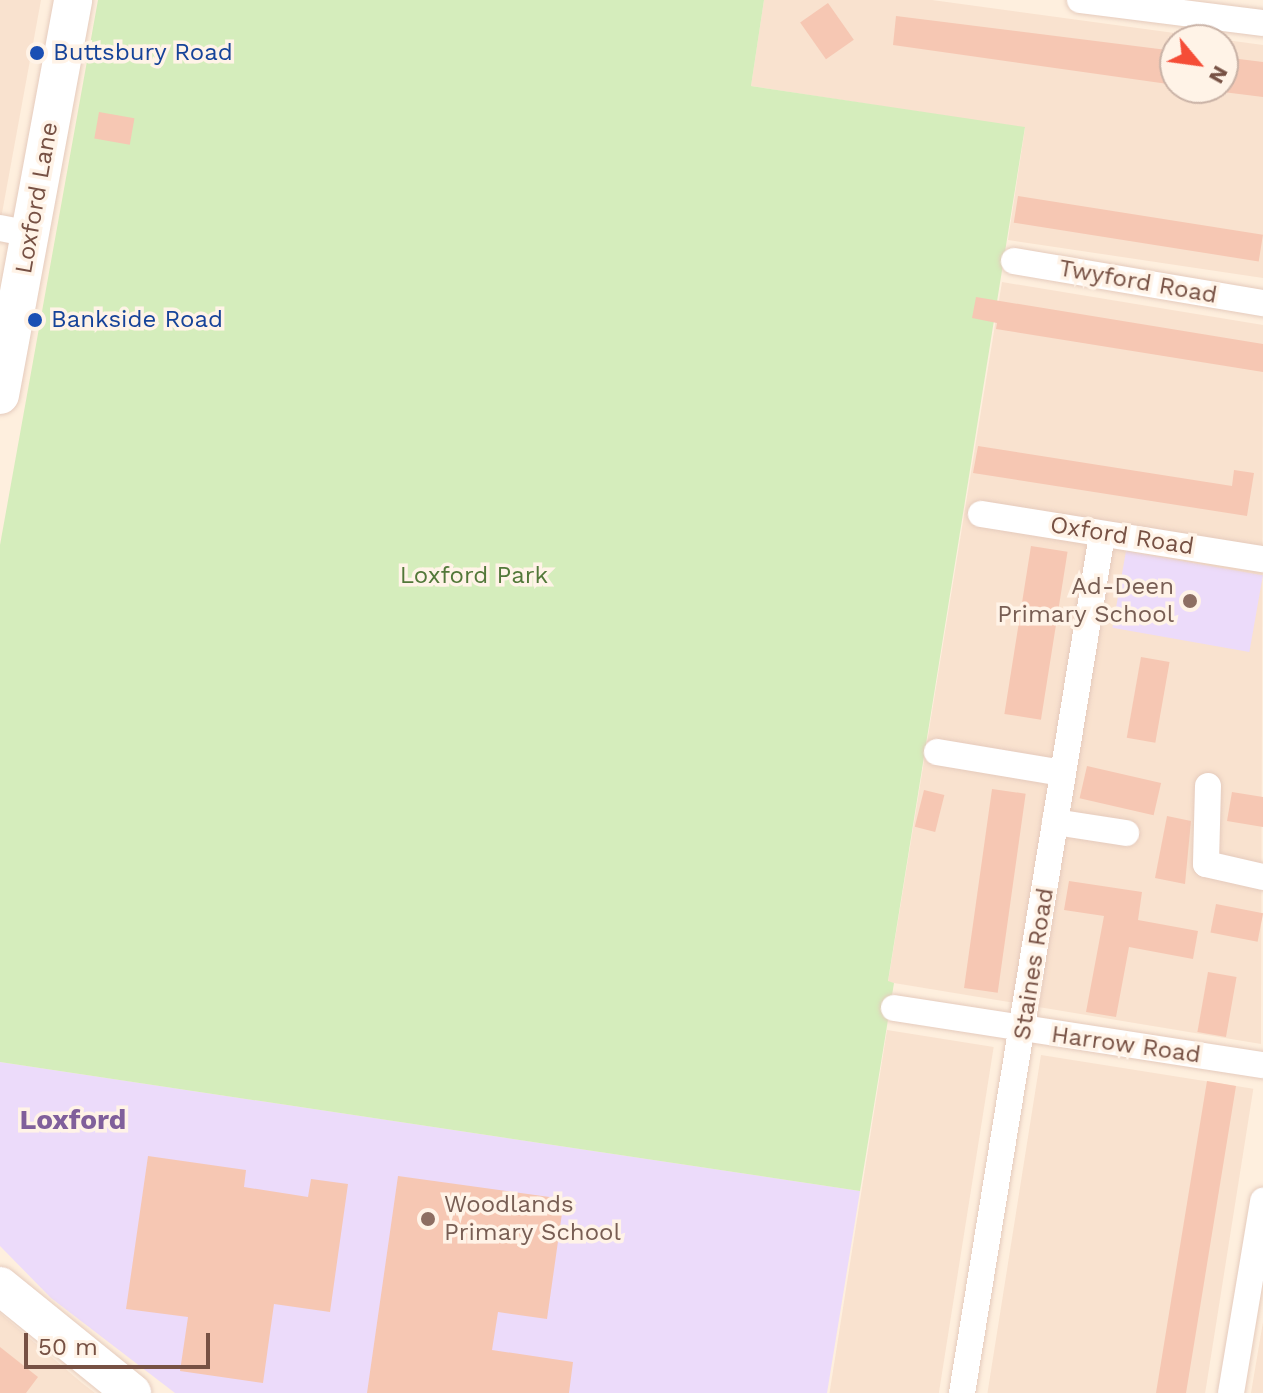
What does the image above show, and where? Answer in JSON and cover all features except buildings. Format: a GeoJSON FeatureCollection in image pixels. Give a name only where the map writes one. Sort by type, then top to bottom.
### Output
{"type":"FeatureCollection","features":[{"type":"Feature","properties":{"kind":"street","name":"Loxford Lane"},"geometry":{"type":"LineString","coordinates":[[0,395],[15,231],[73,0]]}},
{"type":"Feature","properties":{"kind":"street"},"geometry":{"type":"LineString","coordinates":[[1080,0],[1263,23]]}},
{"type":"Feature","properties":{"kind":"street","name":"Twyford Road"},"geometry":{"type":"LineString","coordinates":[[1014,261],[1263,303]]}},
{"type":"Feature","properties":{"kind":"street","name":"Oxford Road"},"geometry":{"type":"LineString","coordinates":[[981,514],[1263,559]]}},
{"type":"Feature","properties":{"kind":"street","name":"Staines Road"},"geometry":{"type":"LineString","coordinates":[[962,1393],[1024,1030],[1102,534]]}},
{"type":"Feature","properties":{"kind":"street"},"geometry":{"type":"LineString","coordinates":[[937,752],[1062,773]]}},
{"type":"Feature","properties":{"kind":"street"},"geometry":{"type":"LineString","coordinates":[[1208,786],[1206,864],[1263,877]]}},
{"type":"Feature","properties":{"kind":"street"},"geometry":{"type":"LineString","coordinates":[[1055,822],[1126,833]]}},
{"type":"Feature","properties":{"kind":"street","name":"Harrow Road"},"geometry":{"type":"LineString","coordinates":[[894,1008],[1263,1065]]}},
{"type":"Feature","properties":{"kind":"street"},"geometry":{"type":"LineString","coordinates":[[1231,1393],[1258,1261],[1263,1201]]}},
{"type":"Feature","properties":{"kind":"street"},"geometry":{"type":"LineString","coordinates":[[0,1286],[132,1393]]}},
{"type":"Feature","properties":{"kind":"shaded area"},"geometry":{"type":"Polygon","coordinates":[[[0,0],[41,0],[0,224],[0,0]]]}},
{"type":"Feature","properties":{"kind":"shaded area"},"geometry":{"type":"Polygon","coordinates":[[[764,0],[932,0],[1159,31],[1159,104],[1239,104],[1239,42],[1263,45],[1263,278],[1008,240],[1025,128],[751,86],[764,0]]]}},
{"type":"Feature","properties":{"kind":"shaded area"},"geometry":{"type":"Polygon","coordinates":[[[1002,282],[1263,325],[1261,1044],[888,982],[1002,282]]]}},
{"type":"Feature","properties":{"kind":"shaded area","name":"Ad-Deen Primary School"},"geometry":{"type":"Polygon","coordinates":[[[1126,551],[1263,575],[1249,652],[1112,628],[1126,551]]]}},
{"type":"Feature","properties":{"kind":"shaded area"},"geometry":{"type":"Polygon","coordinates":[[[887,1030],[994,1047],[939,1393],[830,1393],[887,1030]]]}},
{"type":"Feature","properties":{"kind":"shaded area"},"geometry":{"type":"Polygon","coordinates":[[[1041,1055],[1253,1089],[1205,1393],[987,1393],[1041,1055]]]}},
{"type":"Feature","properties":{"kind":"shaded area","name":"Woodlands Primary School"},"geometry":{"type":"Polygon","coordinates":[[[0,1062],[860,1191],[827,1393],[175,1393],[51,1298],[0,1246],[0,1062]]]}},
{"type":"Feature","properties":{"kind":"shaded area"},"geometry":{"type":"Polygon","coordinates":[[[0,1313],[82,1383],[95,1393],[0,1393],[0,1313]]]}},
{"type":"Feature","properties":{"kind":"shaded area"},"geometry":{"type":"Polygon","coordinates":[[[1263,1322],[1263,1393],[1251,1393],[1263,1322]]]}},
{"type":"Feature","properties":{"kind":"green space","name":"Loxford Park"},"geometry":{"type":"Polygon","coordinates":[[[98,0],[764,0],[751,86],[1025,127],[888,981],[894,983],[860,1191],[0,1062],[0,545],[98,0]]]}},
{"type":"Feature","properties":{"kind":"place","name":"Buttsbury Road"},"geometry":{"type":"Point","coordinates":[37,53]}},
{"type":"Feature","properties":{"kind":"place","name":"Bankside Road"},"geometry":{"type":"Point","coordinates":[35,320]}},
{"type":"Feature","properties":{"kind":"place","name":"Ad-Deen Primary School"},"geometry":{"type":"Point","coordinates":[1190,601]}},
{"type":"Feature","properties":{"kind":"place","name":"Woodlands Primary School"},"geometry":{"type":"Point","coordinates":[428,1219]}},
{"type":"Feature","properties":{"kind":"district","name":"Loxford"},"geometry":{"type":"Point","coordinates":[73,1120]}}]}
